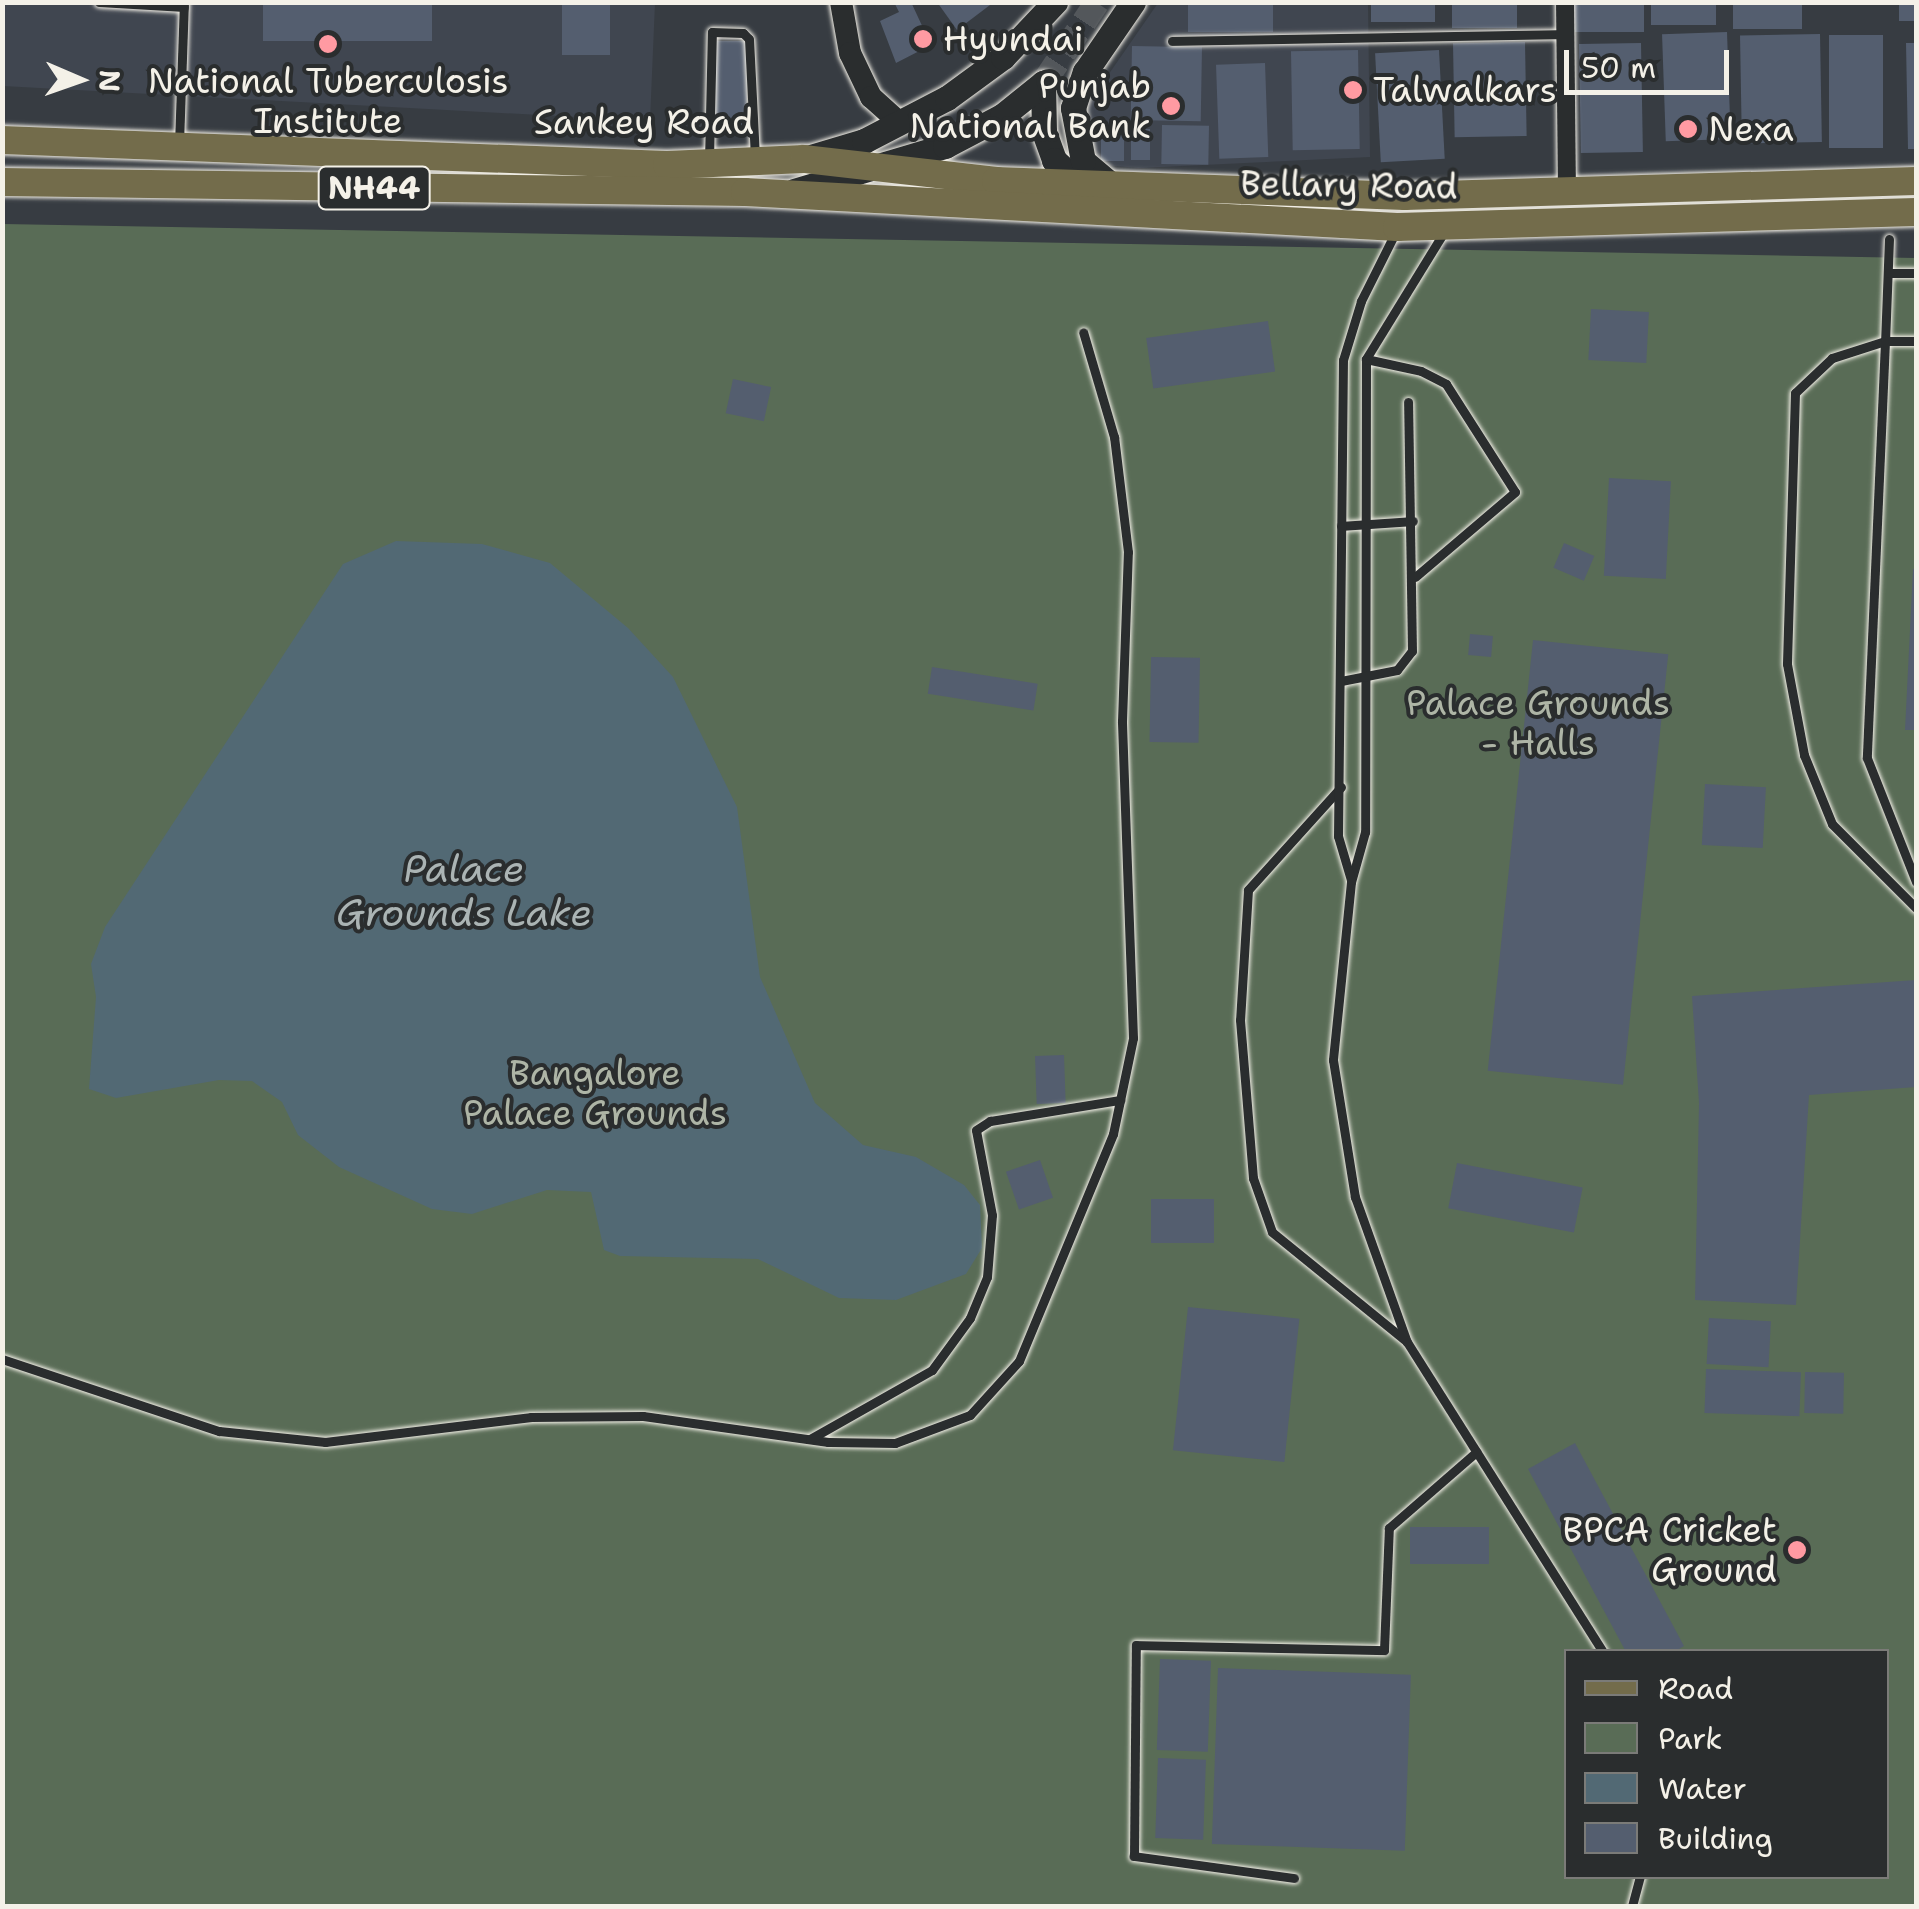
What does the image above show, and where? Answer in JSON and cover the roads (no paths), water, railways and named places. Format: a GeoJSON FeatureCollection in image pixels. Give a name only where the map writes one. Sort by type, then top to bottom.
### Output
{"type":"FeatureCollection","features":[{"type":"Feature","properties":{"kind":"main road","name":"Sankey Road"},"geometry":{"type":"LineString","coordinates":[[2,140],[710,163],[804,159],[900,122],[947,98],[1002,57],[1055,2]]}},
{"type":"Feature","properties":{"kind":"main road"},"geometry":{"type":"LineString","coordinates":[[1108,182],[1083,162],[1073,108],[1085,72],[1133,2]]}},
{"type":"Feature","properties":{"kind":"main road"},"geometry":{"type":"LineString","coordinates":[[780,196],[945,146],[1002,116],[1043,83],[1044,132],[1054,160],[1078,182]]}},
{"type":"Feature","properties":{"kind":"main road","name":"Bellary Road"},"geometry":{"type":"LineString","coordinates":[[804,159],[862,171],[1405,196],[1916,181]]}},
{"type":"Feature","properties":{"kind":"main road","name":"Sankey Road"},"geometry":{"type":"LineString","coordinates":[[2,182],[745,192],[780,196]]}},
{"type":"Feature","properties":{"kind":"main road","name":"Bellary Road"},"geometry":{"type":"LineString","coordinates":[[780,196],[1397,228],[1916,212]]}},
{"type":"Feature","properties":{"kind":"street"},"geometry":{"type":"LineString","coordinates":[[840,2],[850,53],[870,97],[900,122]]}},
{"type":"Feature","properties":{"kind":"street"},"geometry":{"type":"LineString","coordinates":[[1565,2],[1567,190]]}},
{"type":"Feature","properties":{"kind":"lane"},"geometry":{"type":"LineString","coordinates":[[99,2],[184,5],[179,144]]}},
{"type":"Feature","properties":{"kind":"lane"},"geometry":{"type":"LineString","coordinates":[[710,163],[712,32],[744,33],[749,40],[756,161]]}},
{"type":"Feature","properties":{"kind":"lane"},"geometry":{"type":"LineString","coordinates":[[1172,41],[1566,34]]}},
{"type":"Feature","properties":{"kind":"lane"},"geometry":{"type":"LineString","coordinates":[[1447,227],[1366,359],[1365,832],[1351,882],[1333,1060],[1356,1198],[1407,1342],[1601,1649]]}},
{"type":"Feature","properties":{"kind":"lane"},"geometry":{"type":"LineString","coordinates":[[1351,882],[1338,836],[1343,360],[1362,301],[1397,228]]}},
{"type":"Feature","properties":{"kind":"lane"},"geometry":{"type":"LineString","coordinates":[[1889,238],[1867,758],[1916,882]]}},
{"type":"Feature","properties":{"kind":"lane"},"geometry":{"type":"LineString","coordinates":[[1888,273],[1916,273]]}},
{"type":"Feature","properties":{"kind":"lane"},"geometry":{"type":"LineString","coordinates":[[2,1359],[220,1431],[325,1442],[531,1417],[616,1416],[810,1440],[896,1443],[970,1415],[1019,1361],[1114,1134],[1133,1038],[1122,721],[1128,552],[1114,436],[1083,332]]}},
{"type":"Feature","properties":{"kind":"lane"},"geometry":{"type":"LineString","coordinates":[[1916,341],[1885,341],[1832,358],[1795,393],[1787,664],[1804,756],[1832,824],[1916,908]]}},
{"type":"Feature","properties":{"kind":"lane"},"geometry":{"type":"LineString","coordinates":[[1366,359],[1421,371],[1446,384],[1515,492],[1415,577]]}},
{"type":"Feature","properties":{"kind":"lane"},"geometry":{"type":"LineString","coordinates":[[1341,681],[1396,670],[1412,651],[1415,577],[1408,402]]}},
{"type":"Feature","properties":{"kind":"lane"},"geometry":{"type":"LineString","coordinates":[[1341,526],[1413,521]]}},
{"type":"Feature","properties":{"kind":"lane"},"geometry":{"type":"LineString","coordinates":[[1341,787],[1248,890],[1240,1020],[1253,1178],[1272,1232],[1407,1342]]}},
{"type":"Feature","properties":{"kind":"lane"},"geometry":{"type":"LineString","coordinates":[[810,1440],[932,1370],[970,1318],[988,1277],[992,1215],[976,1130],[990,1121],[1120,1100]]}},
{"type":"Feature","properties":{"kind":"lane"},"geometry":{"type":"LineString","coordinates":[[1294,1878],[1134,1856],[1136,1645],[1384,1650],[1388,1528],[1476,1452]]}},
{"type":"Feature","properties":{"kind":"lane"},"geometry":{"type":"LineString","coordinates":[[1632,1906],[1639,1879]]}},
{"type":"Feature","properties":{"kind":"water","name":"Palace Grounds Lake"},"geometry":{"type":"Polygon","coordinates":[[[396,541],[482,544],[550,563],[628,628],[673,677],[737,807],[760,977],[815,1103],[863,1145],[916,1157],[964,1185],[980,1205],[982,1248],[966,1274],[896,1300],[839,1298],[758,1259],[620,1256],[604,1250],[591,1192],[547,1190],[472,1214],[432,1209],[339,1167],[298,1135],[282,1102],[252,1081],[219,1080],[116,1098],[89,1089],[96,997],[91,964],[105,927],[343,564],[396,541]]]}},
{"type":"Feature","properties":{"kind":"tunnel"},"geometry":{"type":"LineString","coordinates":[[1043,83],[1097,2]]}},
{"type":"Feature","properties":{"kind":"place","name":"Hyundai"},"geometry":{"type":"Point","coordinates":[923,39]}},
{"type":"Feature","properties":{"kind":"place","name":"National Tuberculosis Institute"},"geometry":{"type":"Point","coordinates":[328,44]}},
{"type":"Feature","properties":{"kind":"place","name":"Talwalkars"},"geometry":{"type":"Point","coordinates":[1353,90]}},
{"type":"Feature","properties":{"kind":"place","name":"Punjab National Bank"},"geometry":{"type":"Point","coordinates":[1171,106]}},
{"type":"Feature","properties":{"kind":"place","name":"Nexa"},"geometry":{"type":"Point","coordinates":[1688,129]}},
{"type":"Feature","properties":{"kind":"place","name":"BPCA Cricket Ground"},"geometry":{"type":"Point","coordinates":[1797,1550]}},
{"type":"Feature","properties":{"kind":"park label","name":"Palace Grounds - Halls"},"geometry":{"type":"Point","coordinates":[1538,723]}},
{"type":"Feature","properties":{"kind":"park label","name":"Bangalore Palace Grounds"},"geometry":{"type":"Point","coordinates":[595,1093]}}]}
